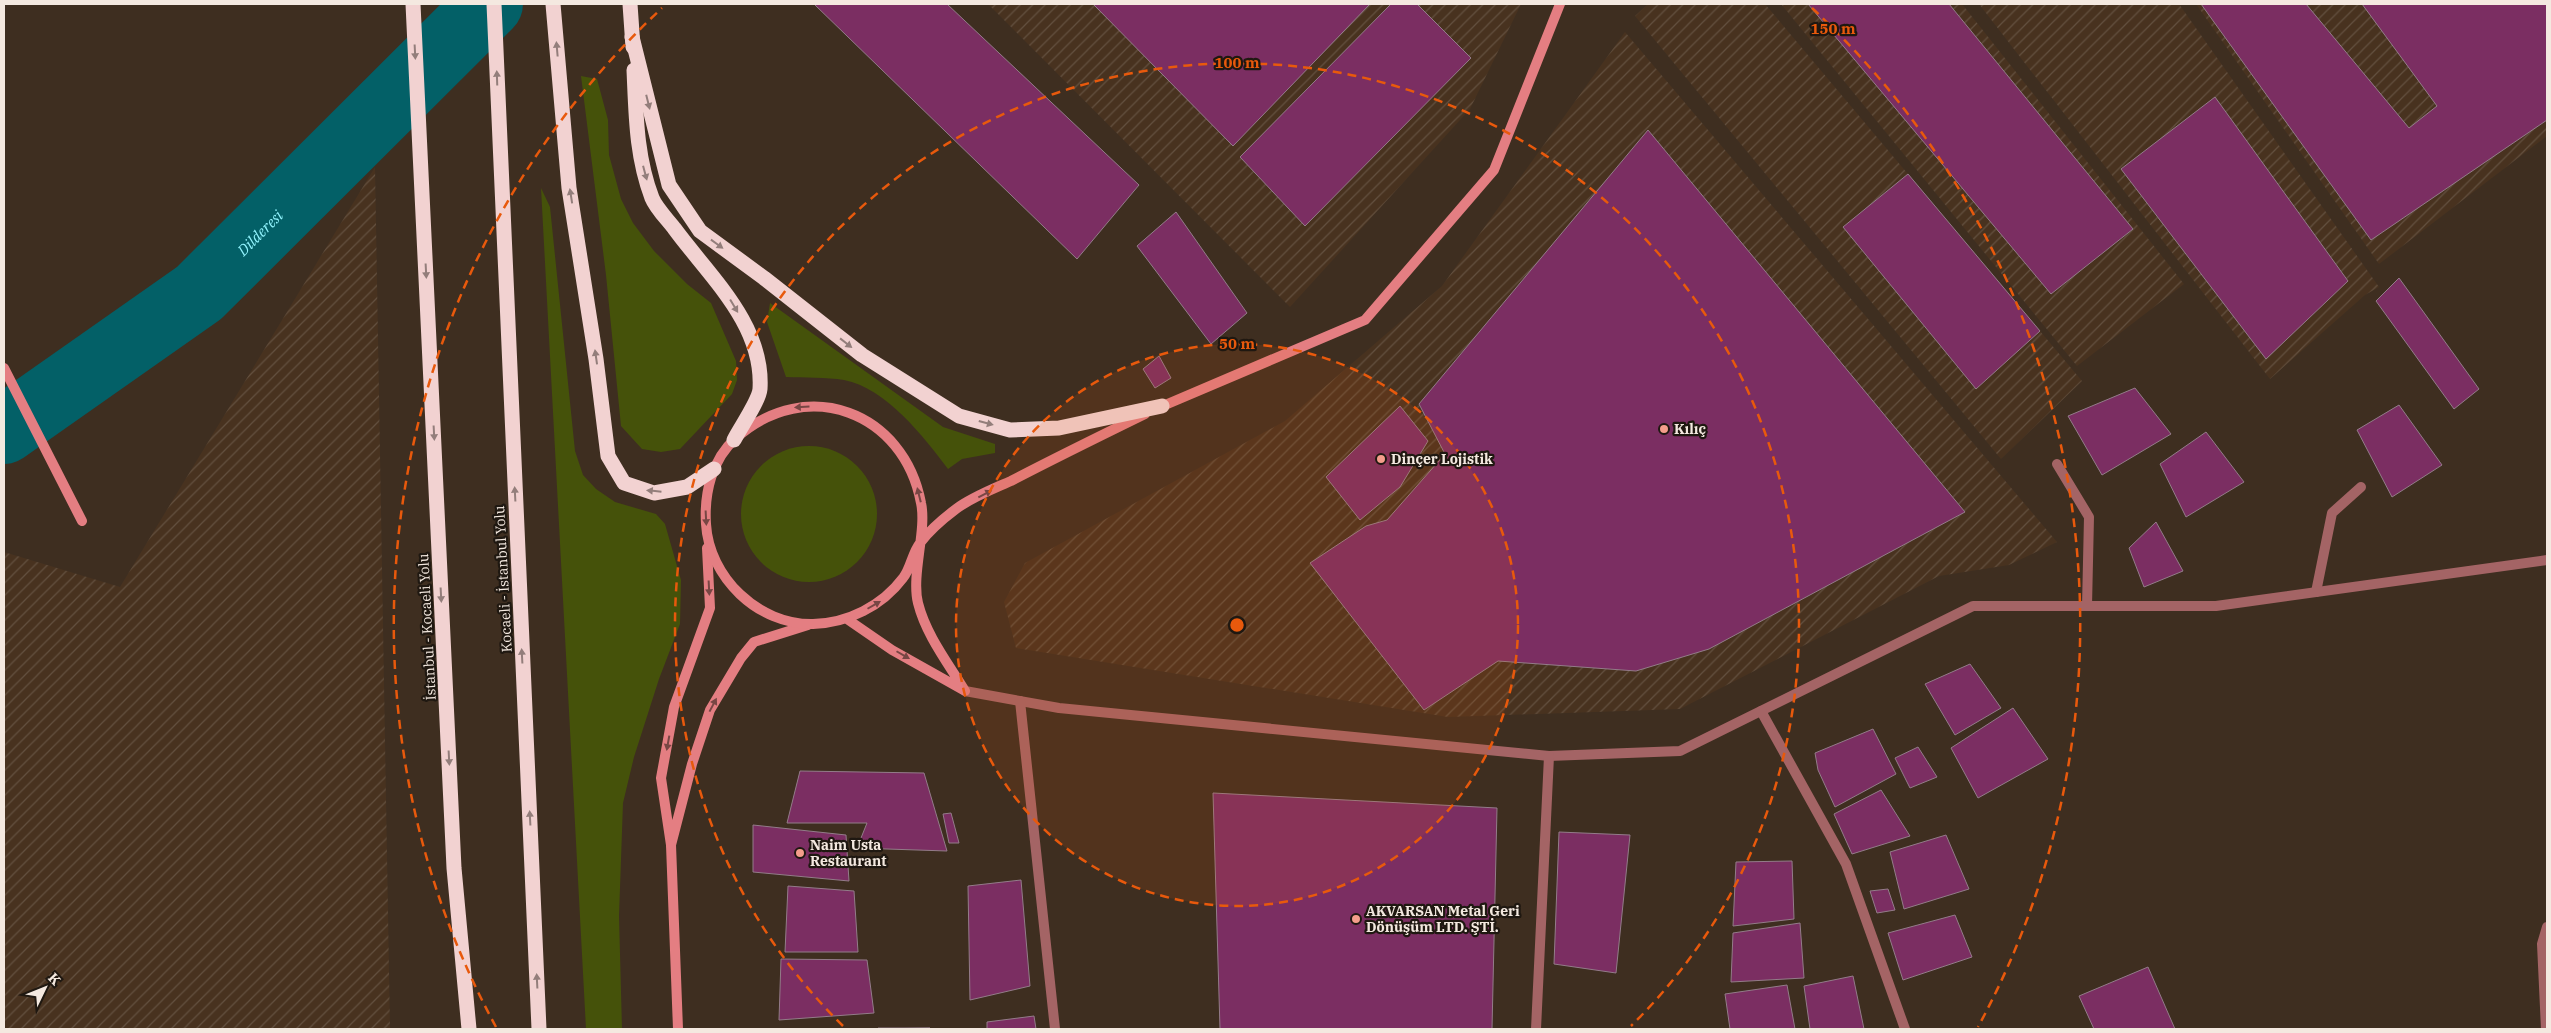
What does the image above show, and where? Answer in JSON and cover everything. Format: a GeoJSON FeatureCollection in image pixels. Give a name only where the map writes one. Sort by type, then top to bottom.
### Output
{"type":"FeatureCollection","features":[{"type":"Feature","properties":{"kind":"highway","name":"İstanbul - Kocaeli Yolu"},"geometry":{"type":"LineString","coordinates":[[413,4],[454,868],[469,1029]]}},
{"type":"Feature","properties":{"kind":"highway","name":"Kocaeli - İstanbul Yolu"},"geometry":{"type":"LineString","coordinates":[[494,4],[539,1029]]}},
{"type":"Feature","properties":{"kind":"highway"},"geometry":{"type":"LineString","coordinates":[[553,4],[569,188],[596,359],[608,456],[624,483],[654,493],[687,487],[714,469]]}},
{"type":"Feature","properties":{"kind":"highway"},"geometry":{"type":"LineString","coordinates":[[630,4],[637,144],[652,199],[699,262],[731,300],[748,329],[757,360],[760,391],[734,440]]}},
{"type":"Feature","properties":{"kind":"highway"},"geometry":{"type":"LineString","coordinates":[[632,38],[669,185],[700,231],[764,278],[862,355],[959,416],[1010,430],[1059,428],[1162,406]]}},
{"type":"Feature","properties":{"kind":"main road"},"geometry":{"type":"LineString","coordinates":[[671,845],[692,764],[710,710],[741,658],[754,642],[811,624],[847,619],[880,603],[904,576],[919,543],[958,507],[1162,406],[1365,320],[1494,170],[1560,4]]}},
{"type":"Feature","properties":{"kind":"main road"},"geometry":{"type":"LineString","coordinates":[[4,368],[82,520]]}},
{"type":"Feature","properties":{"kind":"main road"},"geometry":{"type":"LineString","coordinates":[[678,1029],[671,845],[661,778],[674,707],[710,608],[705,503],[714,469],[734,440],[763,418],[796,407],[832,407],[866,419],[894,442],[914,472],[922,507],[917,600],[927,628],[965,691]]}},
{"type":"Feature","properties":{"kind":"main road"},"geometry":{"type":"LineString","coordinates":[[707,539],[720,572],[744,599],[776,618],[811,624]]}},
{"type":"Feature","properties":{"kind":"main road"},"geometry":{"type":"LineString","coordinates":[[847,619],[892,650],[965,691]]}},
{"type":"Feature","properties":{"kind":"street"},"geometry":{"type":"LineString","coordinates":[[2057,464],[2089,517],[2087,606]]}},
{"type":"Feature","properties":{"kind":"street"},"geometry":{"type":"LineString","coordinates":[[2316,592],[2332,513],[2361,487]]}},
{"type":"Feature","properties":{"kind":"street"},"geometry":{"type":"LineString","coordinates":[[965,691],[1059,708],[1549,756],[1680,751],[1973,606],[2216,606],[2547,560]]}},
{"type":"Feature","properties":{"kind":"street"},"geometry":{"type":"LineString","coordinates":[[1020,701],[1055,1029]]}},
{"type":"Feature","properties":{"kind":"street"},"geometry":{"type":"LineString","coordinates":[[1761,711],[1846,864],[1905,1029]]}},
{"type":"Feature","properties":{"kind":"street"},"geometry":{"type":"LineString","coordinates":[[1536,1029],[1549,756]]}},
{"type":"Feature","properties":{"kind":"street"},"geometry":{"type":"LineString","coordinates":[[2546,1029],[2542,944],[2547,927]]}},
{"type":"Feature","properties":{"kind":"shaded area"},"geometry":{"type":"Polygon","coordinates":[[[988,4],[1521,4],[1470,109],[1290,307],[988,4]]]}},
{"type":"Feature","properties":{"kind":"shaded area"},"geometry":{"type":"Polygon","coordinates":[[[1648,4],[1765,4],[2082,381],[2001,459],[1635,16],[1648,4]]]}},
{"type":"Feature","properties":{"kind":"shaded area"},"geometry":{"type":"Polygon","coordinates":[[[1781,4],[1962,4],[2184,284],[2077,366],[1781,4]]]}},
{"type":"Feature","properties":{"kind":"shaded area"},"geometry":{"type":"Polygon","coordinates":[[[1979,4],[2179,4],[2379,287],[2365,295],[2270,379],[1979,4]]]}},
{"type":"Feature","properties":{"kind":"shaded area"},"geometry":{"type":"Polygon","coordinates":[[[2196,4],[2547,4],[2547,136],[2379,264],[2196,4]]]}},
{"type":"Feature","properties":{"kind":"shaded area","name":"Kılıç"},"geometry":{"type":"Polygon","coordinates":[[[1625,32],[2057,542],[2009,565],[1939,576],[1680,709],[1448,717],[1016,648],[1004,602],[1025,563],[1285,421],[1442,286],[1625,32]]]}},
{"type":"Feature","properties":{"kind":"shaded area"},"geometry":{"type":"Polygon","coordinates":[[[375,167],[390,1029],[4,1029],[4,552],[120,587],[375,167]]]}},
{"type":"Feature","properties":{"kind":"green space"},"geometry":{"type":"Polygon","coordinates":[[[581,76],[597,79],[608,120],[609,155],[621,199],[633,223],[654,251],[687,284],[711,303],[736,361],[737,380],[732,394],[680,449],[661,452],[642,449],[621,426],[606,275],[581,76]]]}},
{"type":"Feature","properties":{"kind":"green space"},"geometry":{"type":"Polygon","coordinates":[[[541,188],[550,207],[575,451],[583,475],[596,489],[615,502],[656,514],[665,524],[681,580],[680,624],[659,679],[634,757],[623,803],[619,916],[622,1029],[586,1029],[541,188]]]}},
{"type":"Feature","properties":{"kind":"green space"},"geometry":{"type":"Polygon","coordinates":[[[770,303],[943,427],[995,444],[995,453],[962,459],[948,469],[916,429],[889,403],[875,393],[860,385],[844,380],[786,377],[767,322],[770,303]]]}},
{"type":"Feature","properties":{"kind":"green space"},"geometry":{"type":"Polygon","coordinates":[[[809,446],[835,451],[847,457],[857,466],[866,476],[872,488],[877,514],[872,540],[866,552],[857,562],[847,571],[835,577],[809,582],[783,577],[771,571],[761,562],[752,552],[746,540],[741,514],[746,488],[752,476],[761,466],[771,457],[783,451],[809,446]]]}},
{"type":"Feature","properties":{"kind":"building"},"geometry":{"type":"Polygon","coordinates":[[[814,4],[947,4],[1139,185],[1077,259],[814,4]]]}},
{"type":"Feature","properties":{"kind":"building"},"geometry":{"type":"Polygon","coordinates":[[[1093,4],[1370,4],[1233,146],[1093,4]]]}},
{"type":"Feature","properties":{"kind":"building"},"geometry":{"type":"Polygon","coordinates":[[[1391,4],[1417,4],[1471,58],[1305,226],[1240,157],[1391,4]]]}},
{"type":"Feature","properties":{"kind":"building"},"geometry":{"type":"Polygon","coordinates":[[[1808,4],[1949,4],[2133,229],[2051,294],[1808,4]]]}},
{"type":"Feature","properties":{"kind":"building"},"geometry":{"type":"Polygon","coordinates":[[[2201,4],[2306,4],[2409,128],[2437,106],[2362,4],[2547,4],[2547,120],[2371,240],[2201,4]]]}},
{"type":"Feature","properties":{"kind":"building"},"geometry":{"type":"Polygon","coordinates":[[[2215,97],[2348,281],[2266,359],[2121,169],[2215,97]]]}},
{"type":"Feature","properties":{"kind":"building","name":"Kılıç"},"geometry":{"type":"Polygon","coordinates":[[[1648,130],[1965,512],[1709,649],[1636,671],[1498,661],[1424,710],[1310,563],[1366,526],[1387,520],[1445,454],[1419,404],[1648,130]]]}},
{"type":"Feature","properties":{"kind":"building"},"geometry":{"type":"Polygon","coordinates":[[[1908,174],[2040,331],[1976,389],[1843,227],[1908,174]]]}},
{"type":"Feature","properties":{"kind":"building"},"geometry":{"type":"Polygon","coordinates":[[[1176,212],[1247,313],[1211,344],[1137,246],[1176,212]]]}},
{"type":"Feature","properties":{"kind":"building"},"geometry":{"type":"Polygon","coordinates":[[[2399,278],[2479,389],[2454,409],[2376,301],[2399,278]]]}},
{"type":"Feature","properties":{"kind":"building"},"geometry":{"type":"Polygon","coordinates":[[[1159,356],[1171,378],[1155,388],[1143,369],[1159,356]]]}},
{"type":"Feature","properties":{"kind":"building"},"geometry":{"type":"Polygon","coordinates":[[[2135,388],[2171,434],[2102,475],[2068,416],[2135,388]]]}},
{"type":"Feature","properties":{"kind":"building"},"geometry":{"type":"Polygon","coordinates":[[[2399,405],[2442,465],[2392,497],[2357,430],[2399,405]]]}},
{"type":"Feature","properties":{"kind":"building","name":"Dinçer Lojistik"},"geometry":{"type":"Polygon","coordinates":[[[1400,406],[1428,441],[1400,487],[1360,520],[1326,477],[1400,406]]]}},
{"type":"Feature","properties":{"kind":"building"},"geometry":{"type":"Polygon","coordinates":[[[2206,432],[2244,482],[2186,517],[2160,464],[2206,432]]]}},
{"type":"Feature","properties":{"kind":"building"},"geometry":{"type":"Polygon","coordinates":[[[2156,522],[2183,571],[2144,587],[2129,548],[2156,522]]]}},
{"type":"Feature","properties":{"kind":"building"},"geometry":{"type":"Polygon","coordinates":[[[1970,664],[2001,708],[1955,735],[1925,684],[1970,664]]]}},
{"type":"Feature","properties":{"kind":"building"},"geometry":{"type":"Polygon","coordinates":[[[2013,708],[2048,759],[1978,798],[1951,748],[2013,708]]]}},
{"type":"Feature","properties":{"kind":"building"},"geometry":{"type":"Polygon","coordinates":[[[1873,729],[1896,774],[1835,807],[1818,770],[1815,753],[1873,729]]]}},
{"type":"Feature","properties":{"kind":"building"},"geometry":{"type":"Polygon","coordinates":[[[1918,747],[1937,777],[1910,788],[1895,758],[1918,747]]]}},
{"type":"Feature","properties":{"kind":"building"},"geometry":{"type":"Polygon","coordinates":[[[800,771],[924,773],[947,851],[857,848],[867,823],[787,823],[800,771]]]}},
{"type":"Feature","properties":{"kind":"building"},"geometry":{"type":"Polygon","coordinates":[[[1881,790],[1910,836],[1852,854],[1834,814],[1881,790]]]}},
{"type":"Feature","properties":{"kind":"building","name":"AKVARSAN Metal Geri Dönüşüm LTD. ŞTİ."},"geometry":{"type":"Polygon","coordinates":[[[1213,793],[1497,808],[1492,1029],[1220,1029],[1213,793]]]}},
{"type":"Feature","properties":{"kind":"building"},"geometry":{"type":"Polygon","coordinates":[[[951,813],[959,843],[949,843],[943,814],[951,813]]]}},
{"type":"Feature","properties":{"kind":"building","name":"Naim Usta Restaurant"},"geometry":{"type":"Polygon","coordinates":[[[753,825],[846,835],[849,881],[753,872],[753,825]]]}},
{"type":"Feature","properties":{"kind":"building"},"geometry":{"type":"Polygon","coordinates":[[[1559,832],[1630,835],[1616,973],[1554,964],[1559,832]]]}},
{"type":"Feature","properties":{"kind":"building"},"geometry":{"type":"Polygon","coordinates":[[[1946,835],[1969,889],[1904,909],[1890,852],[1946,835]]]}},
{"type":"Feature","properties":{"kind":"building"},"geometry":{"type":"Polygon","coordinates":[[[1792,861],[1794,919],[1733,926],[1736,862],[1792,861]]]}},
{"type":"Feature","properties":{"kind":"building"},"geometry":{"type":"Polygon","coordinates":[[[1021,880],[1030,986],[970,1000],[968,886],[1021,880]]]}},
{"type":"Feature","properties":{"kind":"building"},"geometry":{"type":"Polygon","coordinates":[[[788,886],[854,891],[858,952],[785,952],[788,886]]]}},
{"type":"Feature","properties":{"kind":"building"},"geometry":{"type":"Polygon","coordinates":[[[1888,889],[1895,910],[1877,913],[1870,891],[1888,889]]]}},
{"type":"Feature","properties":{"kind":"building"},"geometry":{"type":"Polygon","coordinates":[[[1955,915],[1972,957],[1903,980],[1888,933],[1955,915]]]}},
{"type":"Feature","properties":{"kind":"building"},"geometry":{"type":"Polygon","coordinates":[[[1800,923],[1804,978],[1731,982],[1733,933],[1800,923]]]}},
{"type":"Feature","properties":{"kind":"building"},"geometry":{"type":"Polygon","coordinates":[[[781,959],[867,960],[874,1013],[779,1020],[781,959]]]}},
{"type":"Feature","properties":{"kind":"building"},"geometry":{"type":"Polygon","coordinates":[[[2148,967],[2175,1029],[2094,1029],[2079,996],[2148,967]]]}},
{"type":"Feature","properties":{"kind":"building"},"geometry":{"type":"Polygon","coordinates":[[[1853,976],[1864,1029],[1810,1029],[1804,986],[1853,976]]]}},
{"type":"Feature","properties":{"kind":"building"},"geometry":{"type":"Polygon","coordinates":[[[1787,985],[1795,1029],[1730,1029],[1725,994],[1787,985]]]}},
{"type":"Feature","properties":{"kind":"building"},"geometry":{"type":"Polygon","coordinates":[[[1034,1016],[1036,1029],[987,1029],[987,1022],[1034,1016]]]}},
{"type":"Feature","properties":{"kind":"building"},"geometry":{"type":"Polygon","coordinates":[[[878,1028],[930,1028],[878,1029],[878,1028]]]}},
{"type":"Feature","properties":{"kind":"waterway","name":"Dilderesi"},"geometry":{"type":"LineString","coordinates":[[4,430],[199,293],[489,4]]}},
{"type":"Feature","properties":{"kind":"place","name":"Kılıç"},"geometry":{"type":"Point","coordinates":[1664,429]}},
{"type":"Feature","properties":{"kind":"place","name":"Dinçer Lojistik"},"geometry":{"type":"Point","coordinates":[1381,459]}},
{"type":"Feature","properties":{"kind":"place","name":"Naim Usta Restaurant"},"geometry":{"type":"Point","coordinates":[800,853]}},
{"type":"Feature","properties":{"kind":"place","name":"AKVARSAN Metal Geri Dönüşüm LTD. ŞTİ."},"geometry":{"type":"Point","coordinates":[1356,919]}}]}
